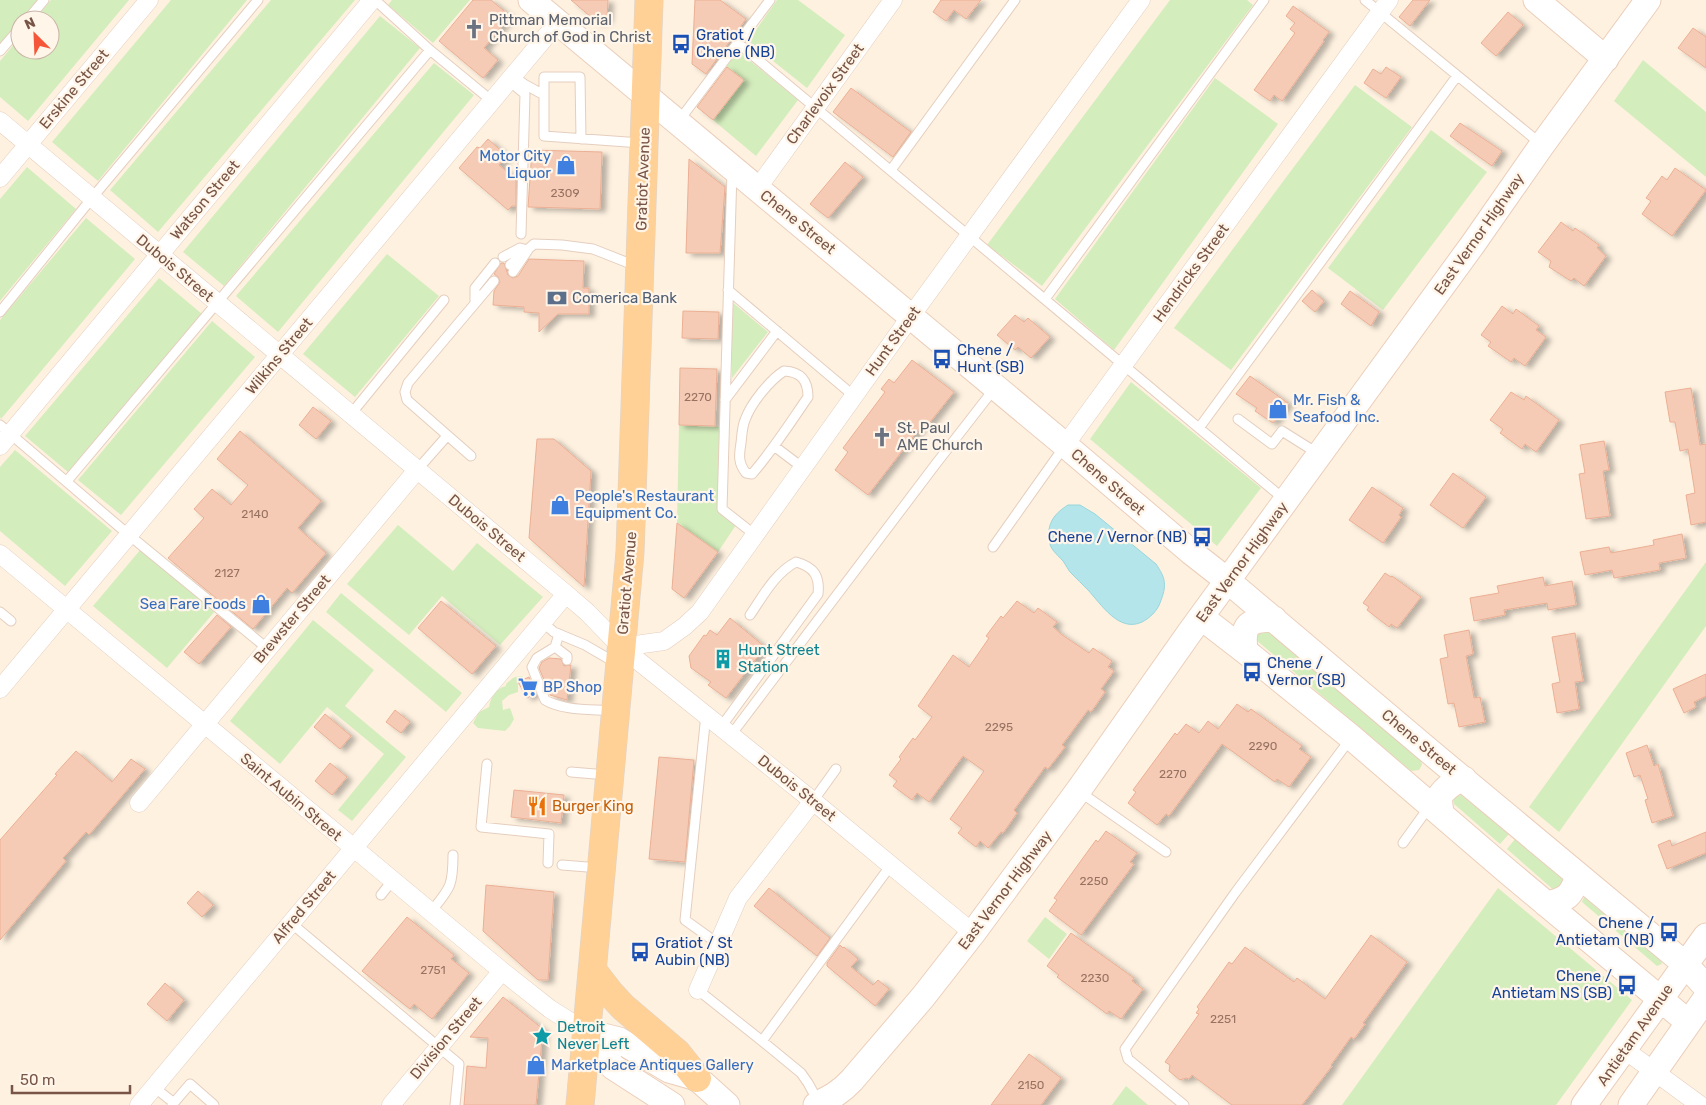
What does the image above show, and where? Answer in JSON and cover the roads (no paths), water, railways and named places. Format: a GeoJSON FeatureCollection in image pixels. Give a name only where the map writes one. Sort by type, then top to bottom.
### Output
{"type":"FeatureCollection","features":[{"type":"Feature","properties":{"kind":"main road","name":"Gratiot Avenue"},"geometry":{"type":"LineString","coordinates":[[580,1105],[632,523],[649,0]]}},
{"type":"Feature","properties":{"kind":"main road"},"geometry":{"type":"LineString","coordinates":[[592,971],[623,1007],[677,1053],[696,1078]]}},
{"type":"Feature","properties":{"kind":"street","name":"Erskine Street"},"geometry":{"type":"LineString","coordinates":[[0,178],[149,0]]}},
{"type":"Feature","properties":{"kind":"street","name":"Watson Street"},"geometry":{"type":"LineString","coordinates":[[3,435],[159,255],[374,0]]}},
{"type":"Feature","properties":{"kind":"street","name":"Chene Street"},"geometry":{"type":"LineString","coordinates":[[531,0],[1191,552],[1274,618],[1434,755],[1685,964],[1706,987]]}},
{"type":"Feature","properties":{"kind":"street","name":"Charlevoix Street"},"geometry":{"type":"LineString","coordinates":[[757,189],[893,0]]}},
{"type":"Feature","properties":{"kind":"street","name":"Hunt Street"},"geometry":{"type":"LineString","coordinates":[[621,656],[664,641],[700,612],[911,316],[1141,0]]}},
{"type":"Feature","properties":{"kind":"street"},"geometry":{"type":"LineString","coordinates":[[1536,0],[1606,59]]}},
{"type":"Feature","properties":{"kind":"street","name":"East Vernor Highway"},"geometry":{"type":"LineString","coordinates":[[818,1104],[841,1091],[852,1080],[923,997],[973,934],[1648,0]]}},
{"type":"Feature","properties":{"kind":"street","name":"Hendricks Street"},"geometry":{"type":"LineString","coordinates":[[1065,445],[1384,6]]}},
{"type":"Feature","properties":{"kind":"street","name":"Wilkins Street"},"geometry":{"type":"LineString","coordinates":[[0,689],[558,22]]}},
{"type":"Feature","properties":{"kind":"street","name":"Dubois Street"},"geometry":{"type":"LineString","coordinates":[[0,122],[587,612],[621,656],[706,714],[973,934]]}},
{"type":"Feature","properties":{"kind":"street","name":"Brewster Street"},"geometry":{"type":"LineString","coordinates":[[139,803],[417,470]]}},
{"type":"Feature","properties":{"kind":"street","name":"Saint Aubin Street"},"geometry":{"type":"LineString","coordinates":[[0,554],[430,913],[550,1009],[588,1032],[619,1040],[669,1070],[696,1078],[727,1105]]}},
{"type":"Feature","properties":{"kind":"street","name":"Alfred Street"},"geometry":{"type":"LineString","coordinates":[[138,1105],[566,594]]}},
{"type":"Feature","properties":{"kind":"street"},"geometry":{"type":"LineString","coordinates":[[1201,617],[1351,737],[1546,904],[1688,1022]]}},
{"type":"Feature","properties":{"kind":"street"},"geometry":{"type":"LineString","coordinates":[[1245,651],[1244,635],[1248,626],[1256,620],[1274,618]]}},
{"type":"Feature","properties":{"kind":"street"},"geometry":{"type":"LineString","coordinates":[[1407,785],[1417,783],[1427,777],[1435,762],[1434,755]]}},
{"type":"Feature","properties":{"kind":"street"},"geometry":{"type":"LineString","coordinates":[[1436,809],[1439,797],[1444,789],[1452,783],[1464,779]]}},
{"type":"Feature","properties":{"kind":"street"},"geometry":{"type":"LineString","coordinates":[[698,990],[738,898],[813,801]]}},
{"type":"Feature","properties":{"kind":"street"},"geometry":{"type":"LineString","coordinates":[[1546,904],[1560,901],[1570,895],[1578,875]]}},
{"type":"Feature","properties":{"kind":"street"},"geometry":{"type":"LineString","coordinates":[[1685,964],[1706,936]]}},
{"type":"Feature","properties":{"kind":"street","name":"Antietam Avenue"},"geometry":{"type":"LineString","coordinates":[[1584,1105],[1685,964]]}},
{"type":"Feature","properties":{"kind":"street","name":"Division Street"},"geometry":{"type":"LineString","coordinates":[[391,1105],[502,971]]}},
{"type":"Feature","properties":{"kind":"street"},"geometry":{"type":"LineString","coordinates":[[1631,1105],[1706,998]]}},
{"type":"Feature","properties":{"kind":"street","name":"Saint Aubin Street"},"geometry":{"type":"LineString","coordinates":[[588,1032],[613,1067],[672,1105]]}},
{"type":"Feature","properties":{"kind":"street"},"geometry":{"type":"LineString","coordinates":[[1625,1050],[1700,1105]]}},
{"type":"Feature","properties":{"kind":"lane"},"geometry":{"type":"LineString","coordinates":[[36,10],[44,0]]}},
{"type":"Feature","properties":{"kind":"lane"},"geometry":{"type":"LineString","coordinates":[[0,312],[92,198],[258,0]]}},
{"type":"Feature","properties":{"kind":"lane"},"geometry":{"type":"LineString","coordinates":[[374,0],[430,50],[492,101]]}},
{"type":"Feature","properties":{"kind":"lane"},"geometry":{"type":"LineString","coordinates":[[678,123],[770,0]]}},
{"type":"Feature","properties":{"kind":"lane"},"geometry":{"type":"LineString","coordinates":[[891,170],[1015,0]]}},
{"type":"Feature","properties":{"kind":"lane"},"geometry":{"type":"LineString","coordinates":[[1045,299],[1264,0]]}},
{"type":"Feature","properties":{"kind":"lane"},"geometry":{"type":"LineString","coordinates":[[1365,0],[1384,6],[1457,76],[1542,145]]}},
{"type":"Feature","properties":{"kind":"lane"},"geometry":{"type":"LineString","coordinates":[[0,51],[10,40]]}},
{"type":"Feature","properties":{"kind":"lane"},"geometry":{"type":"LineString","coordinates":[[738,43],[1286,500]]}},
{"type":"Feature","properties":{"kind":"lane"},"geometry":{"type":"LineString","coordinates":[[67,480],[430,50]]}},
{"type":"Feature","properties":{"kind":"lane"},"geometry":{"type":"LineString","coordinates":[[1200,428],[1457,76]]}},
{"type":"Feature","properties":{"kind":"lane"},"geometry":{"type":"LineString","coordinates":[[581,138],[580,77],[544,77],[544,136],[645,143]]}},
{"type":"Feature","properties":{"kind":"lane"},"geometry":{"type":"LineString","coordinates":[[511,78],[544,96]]}},
{"type":"Feature","properties":{"kind":"lane"},"geometry":{"type":"LineString","coordinates":[[511,78],[525,94],[521,234]]}},
{"type":"Feature","properties":{"kind":"lane"},"geometry":{"type":"LineString","coordinates":[[732,168],[722,509],[755,535]]}},
{"type":"Feature","properties":{"kind":"lane"},"geometry":{"type":"LineString","coordinates":[[511,269],[534,244],[593,249],[640,268]]}},
{"type":"Feature","properties":{"kind":"lane"},"geometry":{"type":"LineString","coordinates":[[475,303],[475,288],[499,260],[520,248],[528,250]]}},
{"type":"Feature","properties":{"kind":"lane"},"geometry":{"type":"LineString","coordinates":[[471,456],[407,400],[405,392],[408,383],[494,281]]}},
{"type":"Feature","properties":{"kind":"lane"},"geometry":{"type":"LineString","coordinates":[[728,290],[854,396]]}},
{"type":"Feature","properties":{"kind":"lane"},"geometry":{"type":"LineString","coordinates":[[475,303],[494,291]]}},
{"type":"Feature","properties":{"kind":"lane"},"geometry":{"type":"LineString","coordinates":[[350,414],[444,300]]}},
{"type":"Feature","properties":{"kind":"lane"},"geometry":{"type":"LineString","coordinates":[[725,400],[777,331]]}},
{"type":"Feature","properties":{"kind":"lane"},"geometry":{"type":"LineString","coordinates":[[784,371],[794,371],[805,381],[808,387],[808,397],[774,446],[752,474],[746,473],[739,459],[744,421],[750,408],[776,377],[784,371]]}},
{"type":"Feature","properties":{"kind":"lane"},"geometry":{"type":"LineString","coordinates":[[726,731],[996,387]]}},
{"type":"Feature","properties":{"kind":"lane"},"geometry":{"type":"LineString","coordinates":[[1238,420],[1272,444],[1282,431],[1320,454]]}},
{"type":"Feature","properties":{"kind":"lane"},"geometry":{"type":"LineString","coordinates":[[3,435],[67,480],[129,535],[268,649]]}},
{"type":"Feature","properties":{"kind":"lane","name":"Brewster Street"},"geometry":{"type":"LineString","coordinates":[[417,470],[447,436]]}},
{"type":"Feature","properties":{"kind":"lane","name":"Hendricks Street"},"geometry":{"type":"LineString","coordinates":[[993,546],[1065,445]]}},
{"type":"Feature","properties":{"kind":"lane"},"geometry":{"type":"LineString","coordinates":[[774,446],[803,468]]}},
{"type":"Feature","properties":{"kind":"lane"},"geometry":{"type":"LineString","coordinates":[[726,731],[818,594],[819,583],[815,574],[808,565],[796,562],[787,567],[778,576],[750,615]]}},
{"type":"Feature","properties":{"kind":"lane"},"geometry":{"type":"LineString","coordinates":[[0,612],[10,621]]}},
{"type":"Feature","properties":{"kind":"lane"},"geometry":{"type":"LineString","coordinates":[[542,622],[554,632],[585,645],[621,656]]}},
{"type":"Feature","properties":{"kind":"lane"},"geometry":{"type":"LineString","coordinates":[[556,659],[555,647],[560,634]]}},
{"type":"Feature","properties":{"kind":"lane"},"geometry":{"type":"LineString","coordinates":[[555,647],[567,656],[566,660]]}},
{"type":"Feature","properties":{"kind":"lane"},"geometry":{"type":"LineString","coordinates":[[555,647],[537,658],[532,667],[545,700],[616,711]]}},
{"type":"Feature","properties":{"kind":"lane"},"geometry":{"type":"LineString","coordinates":[[706,714],[685,920],[717,943]]}},
{"type":"Feature","properties":{"kind":"lane"},"geometry":{"type":"LineString","coordinates":[[1184,1105],[1128,1058],[1125,1049],[1235,893],[1351,737]]}},
{"type":"Feature","properties":{"kind":"lane"},"geometry":{"type":"LineString","coordinates":[[487,764],[481,827],[549,834],[548,863]]}},
{"type":"Feature","properties":{"kind":"lane"},"geometry":{"type":"LineString","coordinates":[[813,801],[836,769]]}},
{"type":"Feature","properties":{"kind":"lane"},"geometry":{"type":"LineString","coordinates":[[571,772],[610,776]]}},
{"type":"Feature","properties":{"kind":"lane"},"geometry":{"type":"LineString","coordinates":[[1078,791],[1166,852]]}},
{"type":"Feature","properties":{"kind":"lane"},"geometry":{"type":"LineString","coordinates":[[1403,842],[1436,809]]}},
{"type":"Feature","properties":{"kind":"lane"},"geometry":{"type":"LineString","coordinates":[[430,913],[451,884],[453,855]]}},
{"type":"Feature","properties":{"kind":"lane"},"geometry":{"type":"LineString","coordinates":[[562,865],[602,869]]}},
{"type":"Feature","properties":{"kind":"lane"},"geometry":{"type":"LineString","coordinates":[[762,1041],[891,865]]}},
{"type":"Feature","properties":{"kind":"lane"},"geometry":{"type":"LineString","coordinates":[[381,896],[392,881]]}},
{"type":"Feature","properties":{"kind":"lane"},"geometry":{"type":"LineString","coordinates":[[291,923],[332,952],[459,1064],[456,1105]]}},
{"type":"Feature","properties":{"kind":"lane"},"geometry":{"type":"LineString","coordinates":[[698,990],[801,1073],[818,1104]]}},
{"type":"Feature","properties":{"kind":"lane"},"geometry":{"type":"LineString","coordinates":[[154,1087],[173,1104],[190,1084],[214,1105]]}},
{"type":"Feature","properties":{"kind":"water"},"geometry":{"type":"Polygon","coordinates":[[[1068,505],[1080,505],[1095,514],[1156,564],[1164,578],[1164,591],[1157,609],[1148,618],[1142,622],[1126,624],[1111,615],[1070,572],[1052,549],[1049,539],[1049,528],[1059,511],[1068,505]]]}},
{"type":"Feature","properties":{"kind":"place","name":"Pittman Memorial Church of God in Christ"},"geometry":{"type":"Point","coordinates":[474,29]}},
{"type":"Feature","properties":{"kind":"place","name":"Gratiot / Chene (NB)"},"geometry":{"type":"Point","coordinates":[681,44]}},
{"type":"Feature","properties":{"kind":"place","name":"Motor City Liquor"},"geometry":{"type":"Point","coordinates":[566,165]}},
{"type":"Feature","properties":{"kind":"place","name":"Comerica Bank"},"geometry":{"type":"Point","coordinates":[557,298]}},
{"type":"Feature","properties":{"kind":"place","name":"Chene / Hunt (SB)"},"geometry":{"type":"Point","coordinates":[942,359]}},
{"type":"Feature","properties":{"kind":"place","name":"Mr. Fish & Seafood Inc."},"geometry":{"type":"Point","coordinates":[1278,409]}},
{"type":"Feature","properties":{"kind":"place","name":"St. Paul AME Church"},"geometry":{"type":"Point","coordinates":[882,437]}},
{"type":"Feature","properties":{"kind":"place","name":"People's Restaurant Equipment Co."},"geometry":{"type":"Point","coordinates":[560,505]}},
{"type":"Feature","properties":{"kind":"place","name":"Chene / Vernor (NB)"},"geometry":{"type":"Point","coordinates":[1202,537]}},
{"type":"Feature","properties":{"kind":"place","name":"Sea Fare Foods"},"geometry":{"type":"Point","coordinates":[261,604]}},
{"type":"Feature","properties":{"kind":"place","name":"Hunt Street Station"},"geometry":{"type":"Point","coordinates":[723,659]}},
{"type":"Feature","properties":{"kind":"place","name":"Chene / Vernor (SB)"},"geometry":{"type":"Point","coordinates":[1252,672]}},
{"type":"Feature","properties":{"kind":"place","name":"BP Shop"},"geometry":{"type":"Point","coordinates":[528,687]}},
{"type":"Feature","properties":{"kind":"place","name":"Burger King"},"geometry":{"type":"Point","coordinates":[537,806]}},
{"type":"Feature","properties":{"kind":"place","name":"Chene / Antietam (NB)"},"geometry":{"type":"Point","coordinates":[1669,932]}},
{"type":"Feature","properties":{"kind":"place","name":"Gratiot / St Aubin (NB)"},"geometry":{"type":"Point","coordinates":[640,952]}},
{"type":"Feature","properties":{"kind":"place","name":"Chene / Antietam NS (SB)"},"geometry":{"type":"Point","coordinates":[1627,985]}},
{"type":"Feature","properties":{"kind":"place","name":"Detroit Never Left"},"geometry":{"type":"Point","coordinates":[542,1036]}},
{"type":"Feature","properties":{"kind":"place","name":"Marketplace Antiques Gallery"},"geometry":{"type":"Point","coordinates":[536,1065]}}]}
